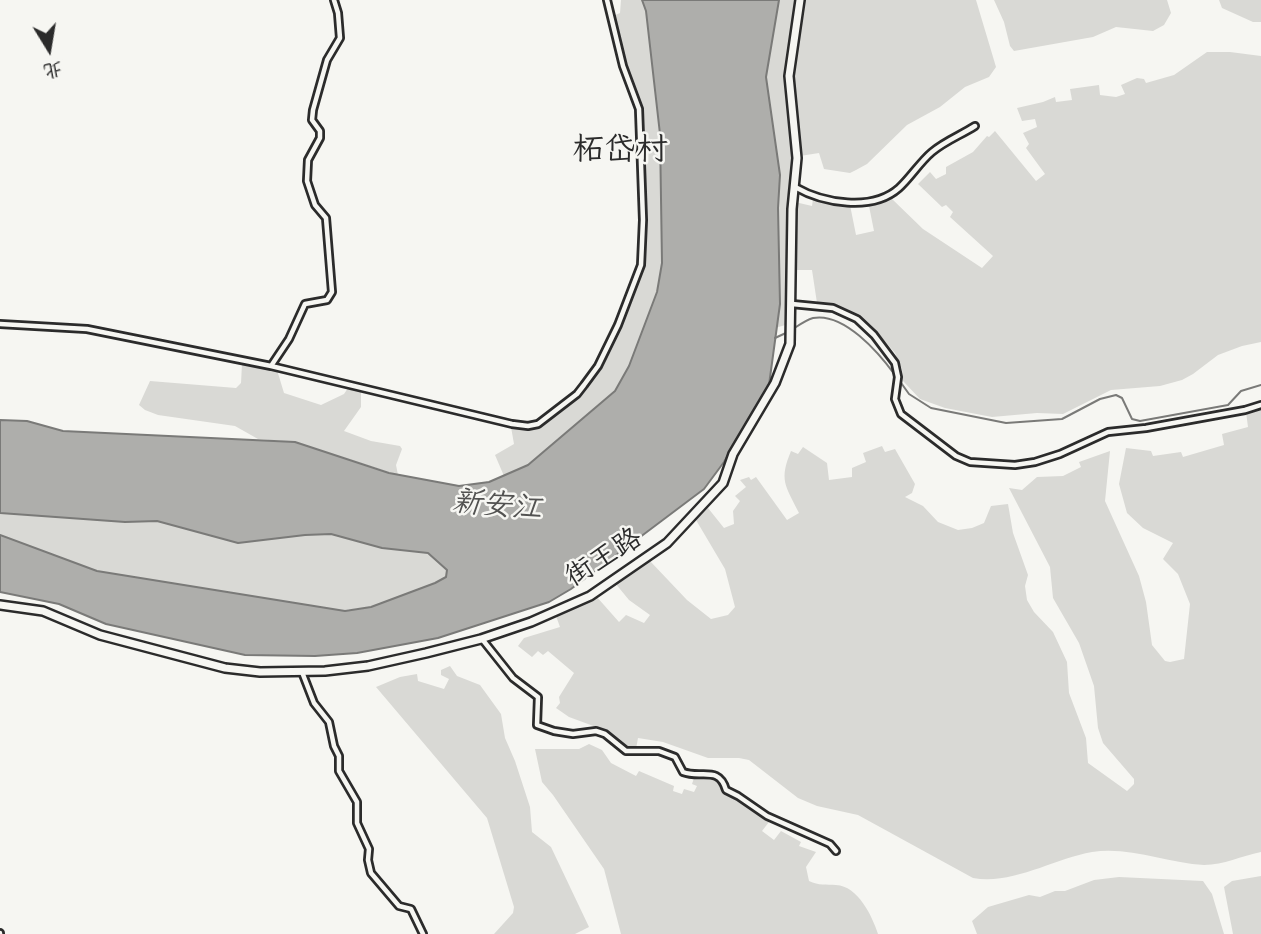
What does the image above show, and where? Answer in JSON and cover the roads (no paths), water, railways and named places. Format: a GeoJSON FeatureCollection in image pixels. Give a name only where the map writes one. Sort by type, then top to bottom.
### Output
{"type":"FeatureCollection","features":[{"type":"Feature","properties":{"kind":"main road","name":"街王路"},"geometry":{"type":"LineString","coordinates":[[0,605],[43,611],[100,635],[225,668],[251,672],[302,672],[368,666],[481,639],[531,622],[590,596],[674,537],[723,483],[733,454],[783,366],[791,334],[792,209],[797,158],[789,76],[800,0]]}},
{"type":"Feature","properties":{"kind":"street"},"geometry":{"type":"LineString","coordinates":[[271,366],[289,339],[305,304],[327,300],[332,292],[326,216],[315,205],[307,181],[308,160],[320,138],[320,131],[312,120],[313,110],[327,60],[340,38],[334,0]]}},
{"type":"Feature","properties":{"kind":"street"},"geometry":{"type":"LineString","coordinates":[[0,324],[87,329],[271,366],[512,424],[528,426],[541,422],[577,394],[598,366],[638,279],[643,251],[639,109],[620,55],[607,0]]}},
{"type":"Feature","properties":{"kind":"street"},"geometry":{"type":"LineString","coordinates":[[794,186],[807,194],[841,202],[876,199],[897,190],[934,150],[975,126]]}},
{"type":"Feature","properties":{"kind":"street"},"geometry":{"type":"LineString","coordinates":[[792,304],[839,309],[865,327],[895,363],[898,377],[895,399],[901,414],[956,456],[970,462],[1015,465],[1035,462],[1060,454],[1108,432],[1146,428],[1261,405]]}},
{"type":"Feature","properties":{"kind":"street"},"geometry":{"type":"LineString","coordinates":[[481,639],[513,678],[538,697],[537,725],[571,734],[596,731],[605,734],[626,751],[659,751],[675,757],[683,772],[692,775],[716,775],[723,781],[727,791],[767,816],[830,844],[836,850]]}},
{"type":"Feature","properties":{"kind":"street"},"geometry":{"type":"LineString","coordinates":[[302,672],[314,703],[329,722],[339,756],[339,771],[357,802],[357,823],[369,849],[371,873],[399,905],[411,909],[423,934]]}},
{"type":"Feature","properties":{"kind":"water","name":"新安江"},"geometry":{"type":"Polygon","coordinates":[[[642,0],[779,0],[766,77],[780,175],[780,304],[769,385],[724,462],[704,489],[571,589],[549,602],[438,638],[357,653],[315,656],[245,655],[106,624],[59,604],[0,592],[0,535],[97,571],[345,611],[371,607],[446,577],[447,570],[428,553],[382,548],[331,534],[238,543],[157,521],[125,522],[0,513],[0,420],[27,421],[63,431],[295,442],[389,473],[459,486],[489,482],[528,465],[615,391],[629,366],[657,292],[662,263],[660,134],[646,11],[642,0]]]}},
{"type":"Feature","properties":{"kind":"waterway"},"geometry":{"type":"LineString","coordinates":[[793,329],[813,318],[837,321],[860,336],[895,375]]}},
{"type":"Feature","properties":{"kind":"waterway"},"geometry":{"type":"LineString","coordinates":[[775,338],[788,332]]}},
{"type":"Feature","properties":{"kind":"waterway"},"geometry":{"type":"LineString","coordinates":[[899,380],[909,394],[931,408],[1006,423],[1062,419],[1100,399],[1116,395],[1122,398],[1132,419],[1140,421],[1228,405],[1241,391],[1261,385]]}},
{"type":"Feature","properties":{"kind":"district","name":"柘岱村"},"geometry":{"type":"Point","coordinates":[620,151]}}]}
